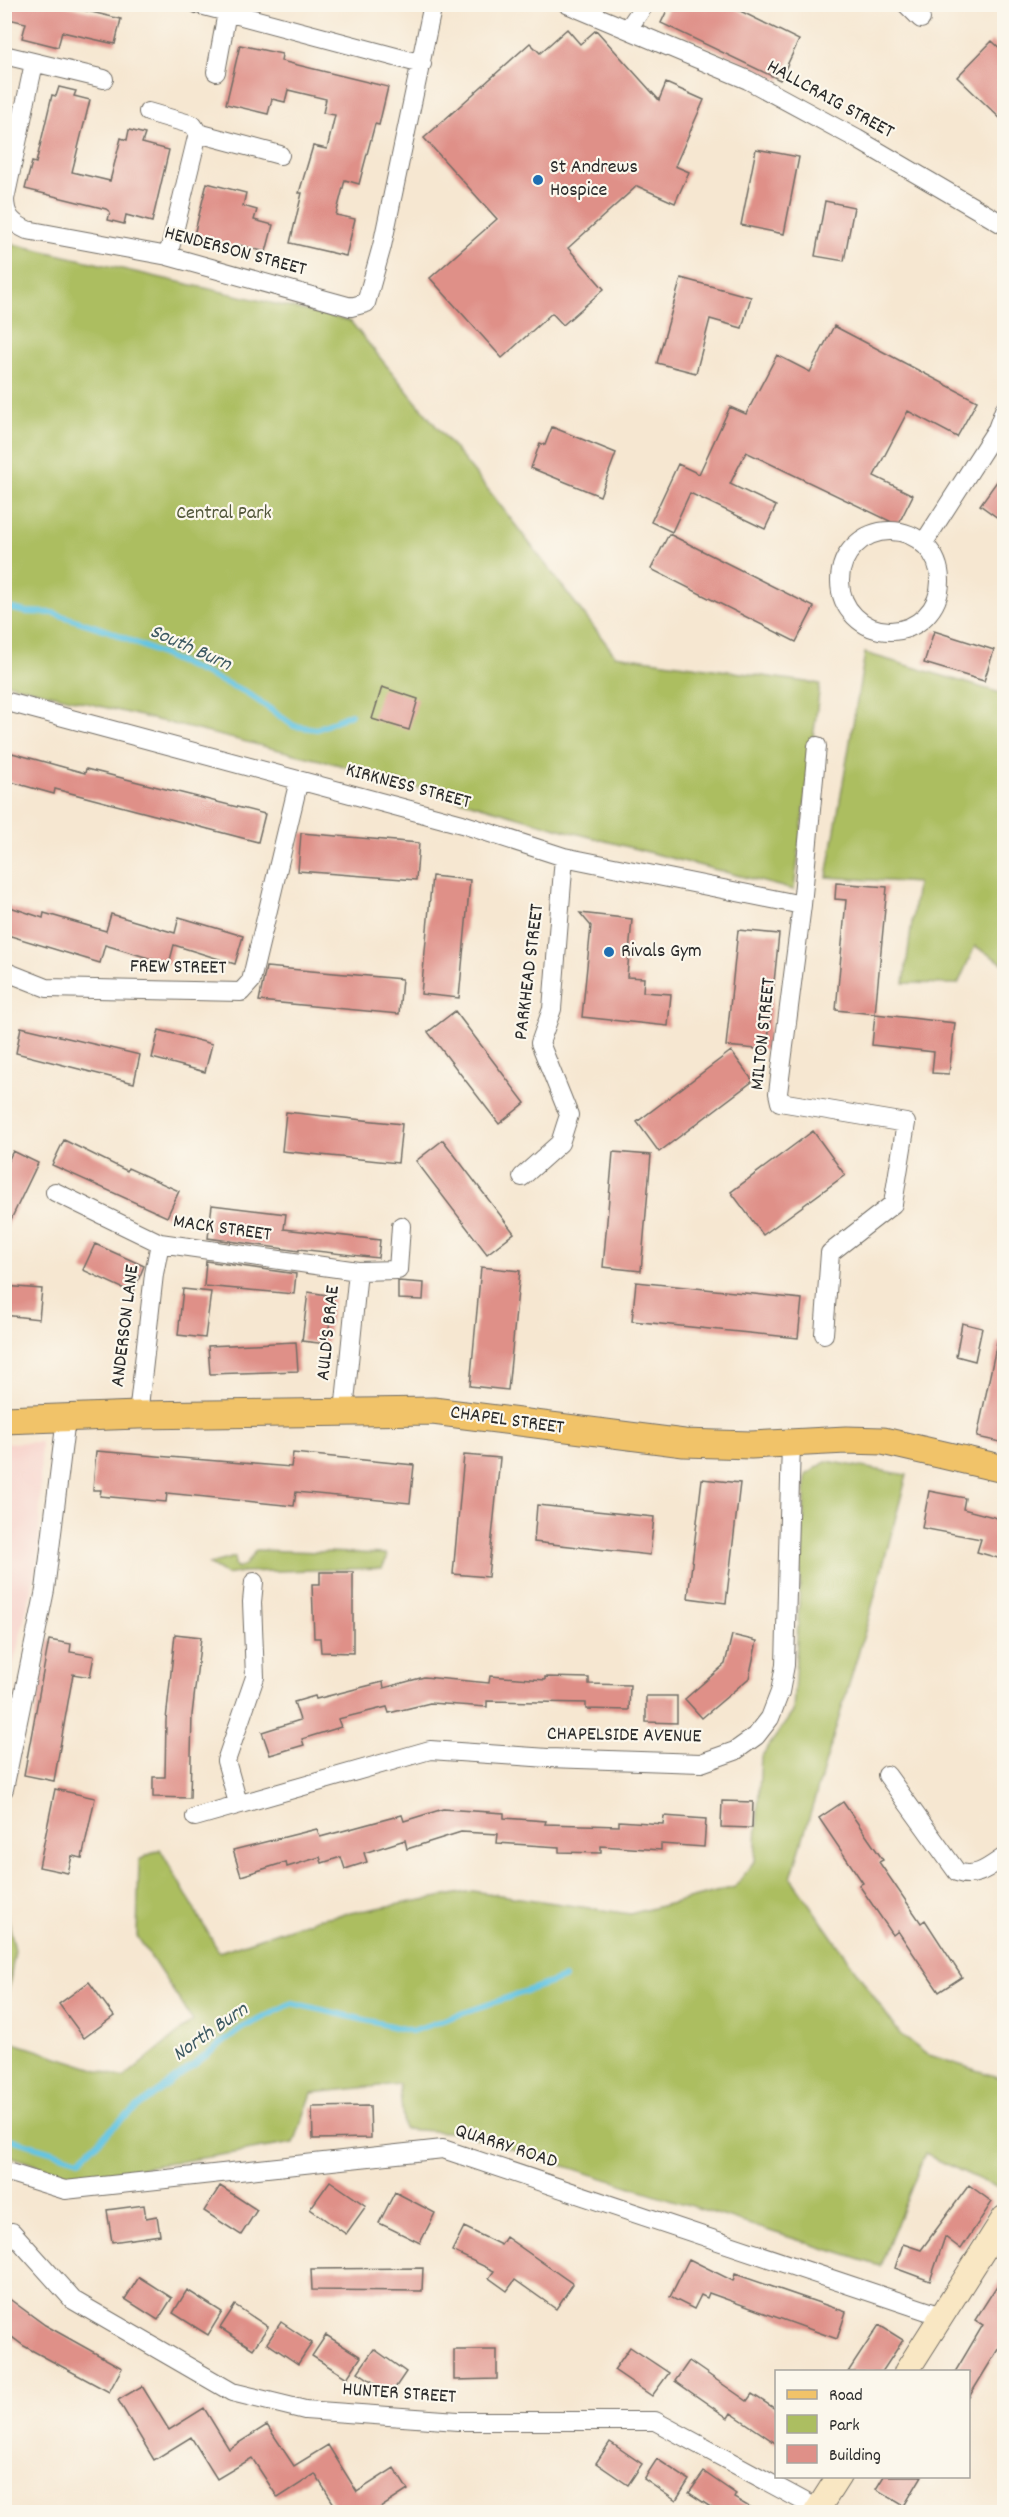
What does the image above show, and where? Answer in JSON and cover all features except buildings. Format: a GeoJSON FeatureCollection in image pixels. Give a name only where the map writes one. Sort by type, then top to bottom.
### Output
{"type":"FeatureCollection","features":[{"type":"Feature","properties":{"kind":"main road","name":"CHAPEL STREET"},"geometry":{"type":"LineString","coordinates":[[4,1420],[138,1415],[433,1411],[480,1415],[579,1432],[684,1443],[883,1441],[1005,1469]]}},
{"type":"Feature","properties":{"kind":"main road"},"geometry":{"type":"LineString","coordinates":[[907,2370],[1004,2222]]}},
{"type":"Feature","properties":{"kind":"main road"},"geometry":{"type":"LineString","coordinates":[[817,2511],[838,2478]]}},
{"type":"Feature","properties":{"kind":"street"},"geometry":{"type":"LineString","coordinates":[[197,4],[422,64]]}},
{"type":"Feature","properties":{"kind":"street","name":"HENDERSON STREET"},"geometry":{"type":"LineString","coordinates":[[34,63],[5,199],[8,217],[15,224],[27,230],[168,256],[351,307],[366,303],[382,246],[434,4]]}},
{"type":"Feature","properties":{"kind":"street","name":"HALLCRAIG STREET"},"geometry":{"type":"LineString","coordinates":[[567,4],[748,80],[857,139],[1005,225]]}},
{"type":"Feature","properties":{"kind":"street"},"geometry":{"type":"LineString","coordinates":[[628,29],[645,4]]}},
{"type":"Feature","properties":{"kind":"street"},"geometry":{"type":"LineString","coordinates":[[906,4],[921,19]]}},
{"type":"Feature","properties":{"kind":"street"},"geometry":{"type":"LineString","coordinates":[[216,72],[227,12]]}},
{"type":"Feature","properties":{"kind":"street"},"geometry":{"type":"LineString","coordinates":[[4,55],[104,79]]}},
{"type":"Feature","properties":{"kind":"street"},"geometry":{"type":"LineString","coordinates":[[148,112],[193,125],[198,134],[168,256]]}},
{"type":"Feature","properties":{"kind":"street"},"geometry":{"type":"LineString","coordinates":[[198,134],[280,155]]}},
{"type":"Feature","properties":{"kind":"street"},"geometry":{"type":"LineString","coordinates":[[923,544],[997,429],[1005,410]]}},
{"type":"Feature","properties":{"kind":"street"},"geometry":{"type":"LineString","coordinates":[[893,531],[909,535],[923,544],[933,556],[939,572],[940,589],[925,618],[903,629],[878,630],[863,624],[851,613],[843,598],[840,582],[842,566],[850,551],[862,540],[876,533],[893,531]]}},
{"type":"Feature","properties":{"kind":"street","name":"KIRKNESS STREET"},"geometry":{"type":"LineString","coordinates":[[4,701],[462,824],[564,857],[802,905]]}},
{"type":"Feature","properties":{"kind":"street","name":"MILTON STREET"},"geometry":{"type":"LineString","coordinates":[[817,746],[802,905],[780,1082],[780,1102],[906,1123],[893,1204],[830,1253],[824,1334]]}},
{"type":"Feature","properties":{"kind":"street","name":"FREW STREET"},"geometry":{"type":"LineString","coordinates":[[4,971],[47,988],[241,992],[251,981],[299,780]]}},
{"type":"Feature","properties":{"kind":"street","name":"PARKHEAD STREET"},"geometry":{"type":"LineString","coordinates":[[522,1177],[560,1143],[569,1115],[540,1043],[552,1009],[564,857]]}},
{"type":"Feature","properties":{"kind":"street","name":"MACK STREET"},"geometry":{"type":"LineString","coordinates":[[55,1192],[160,1243],[358,1271]]}},
{"type":"Feature","properties":{"kind":"street","name":"AULD'S BRAE"},"geometry":{"type":"LineString","coordinates":[[344,1412],[358,1271],[398,1270],[401,1226]]}},
{"type":"Feature","properties":{"kind":"street","name":"ANDERSON LANE"},"geometry":{"type":"LineString","coordinates":[[138,1415],[154,1274],[160,1243]]}},
{"type":"Feature","properties":{"kind":"street"},"geometry":{"type":"LineString","coordinates":[[4,1789],[45,1590],[66,1418]]}},
{"type":"Feature","properties":{"kind":"street","name":"CHAPELSIDE AVENUE"},"geometry":{"type":"LineString","coordinates":[[195,1817],[430,1750],[701,1763],[735,1751],[756,1736],[770,1718],[780,1692],[785,1665],[791,1443]]}},
{"type":"Feature","properties":{"kind":"street"},"geometry":{"type":"LineString","coordinates":[[238,1803],[226,1761],[255,1677],[252,1602],[254,1582]]}},
{"type":"Feature","properties":{"kind":"street"},"geometry":{"type":"LineString","coordinates":[[887,1775],[957,1872],[968,1876],[980,1873],[1005,1857]]}},
{"type":"Feature","properties":{"kind":"street","name":"QUARRY ROAD"},"geometry":{"type":"LineString","coordinates":[[4,2171],[64,2190],[443,2149],[942,2316]]}},
{"type":"Feature","properties":{"kind":"street","name":"HUNTER STREET"},"geometry":{"type":"LineString","coordinates":[[12,2232],[73,2300],[232,2392],[305,2410],[458,2421],[655,2421],[817,2511]]}},
{"type":"Feature","properties":{"kind":"shaded area"},"geometry":{"type":"Polygon","coordinates":[[[41,1442],[39,1557],[5,1700],[5,1443],[41,1442]]]}},
{"type":"Feature","properties":{"kind":"green space","name":"Central Park"},"geometry":{"type":"Polygon","coordinates":[[[4,242],[350,321],[494,497],[615,655],[820,684],[794,890],[567,831],[336,764],[5,683],[4,242]]]}},
{"type":"Feature","properties":{"kind":"green space"},"geometry":{"type":"Polygon","coordinates":[[[865,653],[1004,694],[1004,964],[975,946],[958,984],[904,983],[917,883],[827,877],[865,653]]]}},
{"type":"Feature","properties":{"kind":"green space"},"geometry":{"type":"Polygon","coordinates":[[[827,1461],[907,1475],[868,1621],[791,1878],[900,2034],[926,2054],[1004,2079],[1004,2186],[1002,2190],[925,2154],[880,2266],[461,2133],[404,2129],[399,2084],[312,2093],[294,2143],[73,2179],[5,2154],[5,2040],[123,2078],[193,2021],[137,1936],[139,1860],[160,1849],[219,1952],[316,1919],[473,1891],[630,1914],[735,1887],[755,1860],[761,1757],[793,1712],[806,1475],[827,1461]]]}},
{"type":"Feature","properties":{"kind":"green space"},"geometry":{"type":"Polygon","coordinates":[[[256,1550],[386,1554],[387,1558],[382,1568],[242,1572],[226,1575],[209,1564],[235,1557],[235,1565],[238,1568],[245,1565],[256,1550]]]}},
{"type":"Feature","properties":{"kind":"green space"},"geometry":{"type":"Polygon","coordinates":[[[5,1906],[15,1950],[5,2011],[5,1906]]]}},
{"type":"Feature","properties":{"kind":"waterway","name":"South Burn"},"geometry":{"type":"LineString","coordinates":[[4,607],[26,612],[53,613],[109,631],[246,692],[294,726],[317,729],[351,714]]}},
{"type":"Feature","properties":{"kind":"waterway","name":"North Burn"},"geometry":{"type":"LineString","coordinates":[[4,2137],[79,2160],[121,2120],[242,2028],[292,2003],[412,2031],[564,1978]]}},
{"type":"Feature","properties":{"kind":"place","name":"St Andrews Hospice"},"geometry":{"type":"Point","coordinates":[538,180]}},
{"type":"Feature","properties":{"kind":"place","name":"Rivals Gym"},"geometry":{"type":"Point","coordinates":[609,952]}}]}
